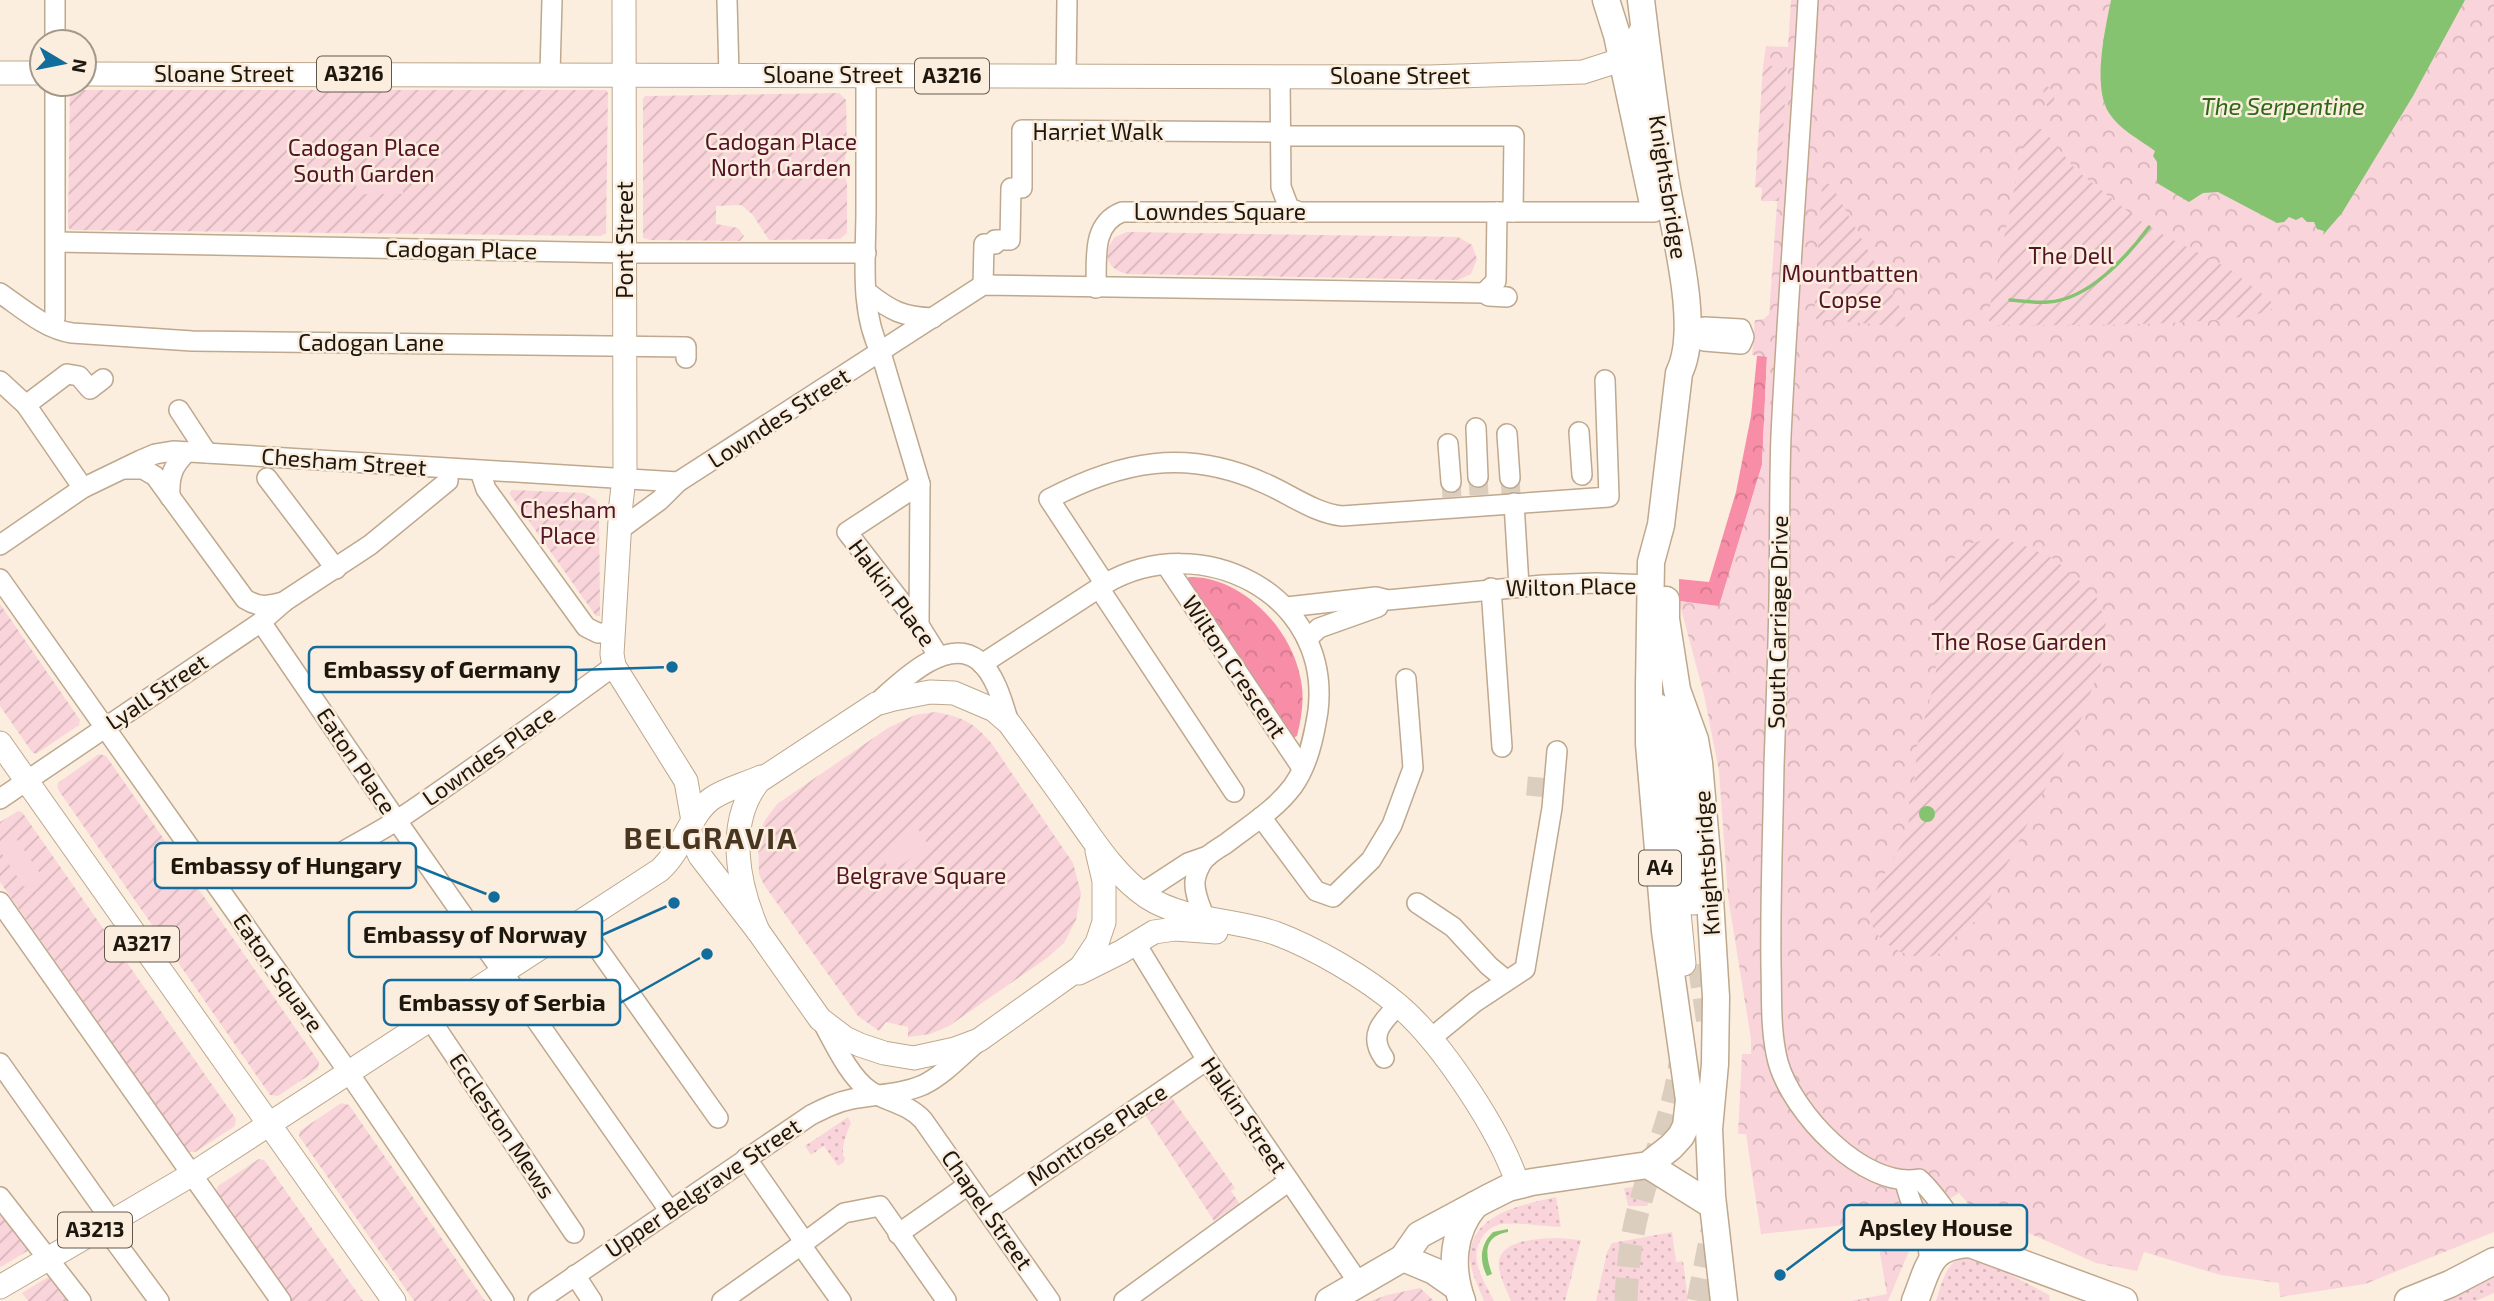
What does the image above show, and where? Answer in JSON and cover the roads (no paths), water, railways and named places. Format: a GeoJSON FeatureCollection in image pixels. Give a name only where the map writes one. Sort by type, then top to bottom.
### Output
{"type":"FeatureCollection","features":[{"type":"Feature","properties":{"kind":"highway","name":"Knightsbridge"},"geometry":{"type":"LineString","coordinates":[[1605,0],[1638,130],[1670,301],[1674,360],[1679,373]]}},
{"type":"Feature","properties":{"kind":"highway","name":"Knightsbridge"},"geometry":{"type":"LineString","coordinates":[[1643,12],[1682,277],[1693,334],[1686,360],[1679,373],[1661,525],[1651,562],[1649,744],[1665,931],[1689,1100],[1686,1126],[1681,1136],[1648,1165]]}},
{"type":"Feature","properties":{"kind":"highway"},"geometry":{"type":"LineString","coordinates":[[1619,48],[1652,83]]}},
{"type":"Feature","properties":{"kind":"highway","name":"Knightsbridge"},"geometry":{"type":"LineString","coordinates":[[1661,525],[1666,619],[1677,690],[1695,740],[1699,763],[1708,866],[1716,996],[1715,1064],[1709,1129],[1712,1205]]}},
{"type":"Feature","properties":{"kind":"highway"},"geometry":{"type":"LineString","coordinates":[[1329,1301],[1403,1258],[1419,1235],[1518,1185],[1648,1165],[1712,1205]]}},
{"type":"Feature","properties":{"kind":"highway"},"geometry":{"type":"LineString","coordinates":[[1459,1294],[1455,1248],[1463,1223],[1475,1205]]}},
{"type":"Feature","properties":{"kind":"highway","name":"A4"},"geometry":{"type":"LineString","coordinates":[[1712,1205],[1724,1301]]}},
{"type":"Feature","properties":{"kind":"highway"},"geometry":{"type":"LineString","coordinates":[[1915,1301],[1930,1263],[1943,1249],[1970,1244],[2124,1301]]}},
{"type":"Feature","properties":{"kind":"highway"},"geometry":{"type":"LineString","coordinates":[[1403,1258],[1434,1271],[1459,1294]]}},
{"type":"Feature","properties":{"kind":"highway"},"geometry":{"type":"LineString","coordinates":[[2408,1301],[2450,1284],[2494,1261]]}},
{"type":"Feature","properties":{"kind":"highway"},"geometry":{"type":"LineString","coordinates":[[2041,1271],[2052,1279],[2060,1290],[2062,1301]]}},
{"type":"Feature","properties":{"kind":"main road","name":"Pont Street"},"geometry":{"type":"LineString","coordinates":[[624,0],[624,480]]}},
{"type":"Feature","properties":{"kind":"main road","name":"Knightsbridge"},"geometry":{"type":"LineString","coordinates":[[1617,0],[1619,48]]}},
{"type":"Feature","properties":{"kind":"main road"},"geometry":{"type":"LineString","coordinates":[[1619,48],[1631,53],[1643,12]]}},
{"type":"Feature","properties":{"kind":"main road","name":"Sloane Street"},"geometry":{"type":"LineString","coordinates":[[98,74],[1495,76],[1583,72],[1619,48]]}},
{"type":"Feature","properties":{"kind":"main road"},"geometry":{"type":"LineString","coordinates":[[0,73],[28,73]]}},
{"type":"Feature","properties":{"kind":"main road"},"geometry":{"type":"LineString","coordinates":[[624,480],[612,634],[614,666],[686,781],[711,799]]}},
{"type":"Feature","properties":{"kind":"main road","name":"A4"},"geometry":{"type":"LineString","coordinates":[[1651,627],[1691,964],[1677,690]]}},
{"type":"Feature","properties":{"kind":"main road"},"geometry":{"type":"LineString","coordinates":[[269,1123],[660,870],[674,855],[711,799],[767,774],[876,704],[930,692],[954,693],[986,706],[1009,723],[1119,872],[1142,894],[1167,907],[1266,931],[1338,963],[1399,1005],[1456,1072],[1482,1112],[1518,1185]]}},
{"type":"Feature","properties":{"kind":"main road","name":"A3217"},"geometry":{"type":"LineString","coordinates":[[0,743],[394,1301]]}},
{"type":"Feature","properties":{"kind":"main road"},"geometry":{"type":"LineString","coordinates":[[758,931],[744,887],[738,838],[748,797],[767,774]]}},
{"type":"Feature","properties":{"kind":"main road"},"geometry":{"type":"LineString","coordinates":[[686,781],[691,826],[700,856],[821,1019],[852,1041],[899,1057],[928,1056],[979,1040],[1069,977],[1136,944],[1154,932],[1188,929],[1305,948]]}},
{"type":"Feature","properties":{"kind":"main road"},"geometry":{"type":"LineString","coordinates":[[1069,977],[1090,955],[1104,922],[1104,881],[1097,849],[1088,832]]}},
{"type":"Feature","properties":{"kind":"main road","name":"A3213"},"geometry":{"type":"LineString","coordinates":[[0,1289],[107,1222],[191,1175],[269,1123]]}},
{"type":"Feature","properties":{"kind":"street"},"geometry":{"type":"LineString","coordinates":[[55,0],[55,28]]}},
{"type":"Feature","properties":{"kind":"street"},"geometry":{"type":"LineString","coordinates":[[550,73],[552,0]]}},
{"type":"Feature","properties":{"kind":"street"},"geometry":{"type":"LineString","coordinates":[[727,0],[729,75]]}},
{"type":"Feature","properties":{"kind":"street","name":"South Carriage Drive"},"geometry":{"type":"LineString","coordinates":[[1808,0],[1791,242],[1781,440],[1770,907],[1771,1015],[1782,1071],[1796,1102],[1813,1124],[1843,1152],[1877,1171],[1905,1181],[1919,1179],[1942,1203],[1970,1244]]}},
{"type":"Feature","properties":{"kind":"street"},"geometry":{"type":"LineString","coordinates":[[1066,2],[1066,76]]}},
{"type":"Feature","properties":{"kind":"street"},"geometry":{"type":"LineString","coordinates":[[866,75],[867,289],[872,335],[881,353],[920,484],[919,625]]}},
{"type":"Feature","properties":{"kind":"street"},"geometry":{"type":"LineString","coordinates":[[1280,77],[1281,187],[1289,208],[1297,211]]}},
{"type":"Feature","properties":{"kind":"street"},"geometry":{"type":"LineString","coordinates":[[48,325],[53,323],[55,318],[55,98]]}},
{"type":"Feature","properties":{"kind":"street","name":"Harriet Walk"},"geometry":{"type":"LineString","coordinates":[[983,285],[984,244],[995,244],[995,240],[1010,240],[1010,188],[1022,188],[1022,130],[1514,136],[1509,212]]}},
{"type":"Feature","properties":{"kind":"street"},"geometry":{"type":"LineString","coordinates":[[1267,211],[1275,202],[1281,187]]}},
{"type":"Feature","properties":{"kind":"street","name":"Lowndes Square"},"geometry":{"type":"LineString","coordinates":[[1096,288],[1098,235],[1108,219],[1122,212],[1654,212]]}},
{"type":"Feature","properties":{"kind":"street"},"geometry":{"type":"LineString","coordinates":[[983,285],[1498,295],[1496,281],[1509,212]]}},
{"type":"Feature","properties":{"kind":"street","name":"Cadogan Place"},"geometry":{"type":"LineString","coordinates":[[56,242],[625,253],[866,253]]}},
{"type":"Feature","properties":{"kind":"street","name":"Lowndes Street"},"geometry":{"type":"LineString","coordinates":[[678,482],[983,285]]}},
{"type":"Feature","properties":{"kind":"street"},"geometry":{"type":"LineString","coordinates":[[867,289],[894,312],[917,318],[933,318]]}},
{"type":"Feature","properties":{"kind":"street","name":"Cadogan Lane"},"geometry":{"type":"LineString","coordinates":[[0,293],[48,325],[72,333],[192,341],[686,347],[686,358]]}},
{"type":"Feature","properties":{"kind":"street"},"geometry":{"type":"LineString","coordinates":[[26,405],[67,374],[79,376],[90,389],[103,379]]}},
{"type":"Feature","properties":{"kind":"street"},"geometry":{"type":"LineString","coordinates":[[1234,792],[1049,499],[1122,467],[1160,462],[1205,466],[1250,477],[1331,515],[1479,492],[1511,494],[1582,487],[1609,497],[1605,380]]}},
{"type":"Feature","properties":{"kind":"street"},"geometry":{"type":"LineString","coordinates":[[0,381],[26,405],[83,488]]}},
{"type":"Feature","properties":{"kind":"street"},"geometry":{"type":"LineString","coordinates":[[179,410],[207,453]]}},
{"type":"Feature","properties":{"kind":"street"},"geometry":{"type":"LineString","coordinates":[[1476,428],[1479,492]]}},
{"type":"Feature","properties":{"kind":"street"},"geometry":{"type":"LineString","coordinates":[[1579,432],[1582,487]]}},
{"type":"Feature","properties":{"kind":"street"},"geometry":{"type":"LineString","coordinates":[[1507,435],[1519,586]]}},
{"type":"Feature","properties":{"kind":"street"},"geometry":{"type":"LineString","coordinates":[[1448,444],[1451,495]]}},
{"type":"Feature","properties":{"kind":"street"},"geometry":{"type":"LineString","coordinates":[[0,545],[83,488],[155,454],[187,452]]}},
{"type":"Feature","properties":{"kind":"street"},"geometry":{"type":"LineString","coordinates":[[170,497],[171,472],[175,463],[187,452]]}},
{"type":"Feature","properties":{"kind":"street","name":"Chesham Street"},"geometry":{"type":"LineString","coordinates":[[187,452],[480,471]]}},
{"type":"Feature","properties":{"kind":"street"},"geometry":{"type":"LineString","coordinates":[[125,468],[144,470],[155,476],[246,599],[249,621],[243,634]]}},
{"type":"Feature","properties":{"kind":"street","name":"Lyall Street"},"geometry":{"type":"LineString","coordinates":[[0,799],[370,545],[448,481],[448,469]]}},
{"type":"Feature","properties":{"kind":"street"},"geometry":{"type":"LineString","coordinates":[[612,634],[598,633],[586,627],[486,489],[480,471],[678,482]]}},
{"type":"Feature","properties":{"kind":"street"},"geometry":{"type":"LineString","coordinates":[[267,478],[336,569]]}},
{"type":"Feature","properties":{"kind":"street"},"geometry":{"type":"LineString","coordinates":[[619,530],[660,500],[678,482]]}},
{"type":"Feature","properties":{"kind":"street","name":"Halkin Place"},"geometry":{"type":"LineString","coordinates":[[920,484],[846,533],[919,625],[939,657]]}},
{"type":"Feature","properties":{"kind":"street","name":"Wilton Crescent"},"geometry":{"type":"LineString","coordinates":[[1166,565],[1303,768]]}},
{"type":"Feature","properties":{"kind":"street","name":"Wilton Crescent"},"geometry":{"type":"LineString","coordinates":[[982,664],[1120,575],[1141,568],[1166,565],[1210,566],[1230,570],[1251,580],[1287,607],[1307,639],[1318,674],[1314,737],[1303,768],[1293,786],[1261,817],[1200,865],[1195,878],[1195,893],[1204,916]]}},
{"type":"Feature","properties":{"kind":"street","name":"Eaton Square"},"geometry":{"type":"LineString","coordinates":[[0,579],[348,1073],[504,1301]]}},
{"type":"Feature","properties":{"kind":"street","name":"Wilton Place"},"geometry":{"type":"LineString","coordinates":[[1287,607],[1376,597],[1388,600],[1519,586],[1596,583],[1651,585]]}},
{"type":"Feature","properties":{"kind":"street","name":"Wilton Place"},"geometry":{"type":"LineString","coordinates":[[1491,588],[1502,747]]}},
{"type":"Feature","properties":{"kind":"street","name":"Lyall Street"},"geometry":{"type":"LineString","coordinates":[[246,599],[262,607],[285,601]]}},
{"type":"Feature","properties":{"kind":"street","name":"Wilton Place"},"geometry":{"type":"LineString","coordinates":[[1307,639],[1319,628],[1376,608],[1388,600]]}},
{"type":"Feature","properties":{"kind":"street","name":"Eaton Place"},"geometry":{"type":"LineString","coordinates":[[261,621],[669,1210]]}},
{"type":"Feature","properties":{"kind":"street"},"geometry":{"type":"LineString","coordinates":[[876,704],[910,674],[939,657],[965,654],[982,664],[995,686],[1009,723]]}},
{"type":"Feature","properties":{"kind":"street","name":"Lowndes Place"},"geometry":{"type":"LineString","coordinates":[[320,866],[346,848],[397,821],[614,666]]}},
{"type":"Feature","properties":{"kind":"street"},"geometry":{"type":"LineString","coordinates":[[1261,817],[1316,891],[1333,897],[1371,860],[1392,825],[1413,768],[1406,679]]}},
{"type":"Feature","properties":{"kind":"street"},"geometry":{"type":"LineString","coordinates":[[1430,1039],[1502,983],[1525,969],[1557,751]]}},
{"type":"Feature","properties":{"kind":"street","name":"Wilton Crescent"},"geometry":{"type":"LineString","coordinates":[[1142,894],[1188,863],[1209,856]]}},
{"type":"Feature","properties":{"kind":"street"},"geometry":{"type":"LineString","coordinates":[[0,902],[281,1301]]}},
{"type":"Feature","properties":{"kind":"street"},"geometry":{"type":"LineString","coordinates":[[1417,903],[1453,927],[1502,983]]}},
{"type":"Feature","properties":{"kind":"street"},"geometry":{"type":"LineString","coordinates":[[579,922],[718,1118]]}},
{"type":"Feature","properties":{"kind":"street","name":"Halkin Street"},"geometry":{"type":"LineString","coordinates":[[1136,944],[1207,1060],[1358,1282]]}},
{"type":"Feature","properties":{"kind":"street"},"geometry":{"type":"LineString","coordinates":[[1384,1058],[1377,1047],[1378,1031],[1384,1019],[1399,1005]]}},
{"type":"Feature","properties":{"kind":"street","name":"Eccleston Mews"},"geometry":{"type":"LineString","coordinates":[[430,1019],[574,1233]]}},
{"type":"Feature","properties":{"kind":"street"},"geometry":{"type":"LineString","coordinates":[[821,1019],[862,1085],[878,1095],[902,1092],[932,1080]]}},
{"type":"Feature","properties":{"kind":"street"},"geometry":{"type":"LineString","coordinates":[[923,1120],[919,1110],[919,1098],[932,1080],[979,1040]]}},
{"type":"Feature","properties":{"kind":"street","name":"Montrose Place"},"geometry":{"type":"LineString","coordinates":[[987,1211],[1207,1060]]}},
{"type":"Feature","properties":{"kind":"street"},"geometry":{"type":"LineString","coordinates":[[0,1062],[159,1301]]}},
{"type":"Feature","properties":{"kind":"street","name":"Upper Belgrave Street"},"geometry":{"type":"LineString","coordinates":[[538,1301],[746,1158],[826,1108],[852,1099],[878,1095]]}},
{"type":"Feature","properties":{"kind":"street","name":"Chapel Street"},"geometry":{"type":"LineString","coordinates":[[878,1095],[910,1109],[923,1120],[1050,1301]]}},
{"type":"Feature","properties":{"kind":"street"},"geometry":{"type":"LineString","coordinates":[[746,1158],[841,1301]]}},
{"type":"Feature","properties":{"kind":"street"},"geometry":{"type":"LineString","coordinates":[[1124,1301],[1289,1181]]}},
{"type":"Feature","properties":{"kind":"street"},"geometry":{"type":"LineString","coordinates":[[1905,1181],[1908,1200],[1927,1237],[1930,1263]]}},
{"type":"Feature","properties":{"kind":"street"},"geometry":{"type":"LineString","coordinates":[[898,1234],[968,1185]]}},
{"type":"Feature","properties":{"kind":"street"},"geometry":{"type":"LineString","coordinates":[[0,1197],[81,1301]]}},
{"type":"Feature","properties":{"kind":"street"},"geometry":{"type":"LineString","coordinates":[[722,1301],[844,1213],[880,1206],[946,1300]]}},
{"type":"Feature","properties":{"kind":"street"},"geometry":{"type":"LineString","coordinates":[[575,1275],[592,1301]]}},
{"type":"Feature","properties":{"kind":"street"},"geometry":{"type":"LineString","coordinates":[[0,1289],[7,1301]]}},
{"type":"Feature","properties":{"kind":"water","name":"The Serpentine"},"geometry":{"type":"Polygon","coordinates":[[[2111,0],[2465,0],[2413,96],[2342,213],[2323,235],[2324,231],[2317,229],[2314,222],[2307,222],[2302,217],[2296,220],[2289,217],[2284,222],[2277,223],[2218,192],[2203,193],[2189,202],[2157,183],[2157,162],[2153,156],[2155,151],[2118,124],[2104,102],[2101,89],[2101,58],[2111,0]]]}},
{"type":"Feature","properties":{"kind":"water"},"geometry":{"type":"Polygon","coordinates":[[[1927,806],[1933,808],[1933,820],[1927,822],[1921,820],[1919,814],[1921,808],[1927,806]]]}},
{"type":"Feature","properties":{"kind":"water"},"geometry":{"type":"Polygon","coordinates":[[[1508,1229],[1508,1232],[1500,1234],[1490,1242],[1487,1253],[1492,1274],[1487,1276],[1482,1258],[1485,1242],[1493,1232],[1508,1229]]]}},
{"type":"Feature","properties":{"kind":"waterway","name":"The Dell"},"geometry":{"type":"LineString","coordinates":[[2010,300],[2048,302],[2078,294],[2118,263],[2149,227]]}},
{"type":"Feature","properties":{"kind":"tunnel"},"geometry":{"type":"LineString","coordinates":[[1478,477],[1479,495]]}},
{"type":"Feature","properties":{"kind":"tunnel"},"geometry":{"type":"LineString","coordinates":[[1510,478],[1511,494]]}},
{"type":"Feature","properties":{"kind":"tunnel"},"geometry":{"type":"LineString","coordinates":[[1451,482],[1452,497]]}},
{"type":"Feature","properties":{"kind":"tunnel"},"geometry":{"type":"LineString","coordinates":[[1527,786],[1549,788]]}},
{"type":"Feature","properties":{"kind":"tunnel"},"geometry":{"type":"LineString","coordinates":[[1699,964],[1709,1030]]}},
{"type":"Feature","properties":{"kind":"tunnel"},"geometry":{"type":"LineString","coordinates":[[1626,1301],[1630,1252],[1637,1216],[1668,1117],[1680,1063]]}},
{"type":"Feature","properties":{"kind":"tunnel"},"geometry":{"type":"LineString","coordinates":[[1698,1301],[1712,1231]]}},
{"type":"Feature","properties":{"kind":"place","name":"Embassy of Germany"},"geometry":{"type":"Point","coordinates":[672,667]}},
{"type":"Feature","properties":{"kind":"place","name":"Embassy of Hungary"},"geometry":{"type":"Point","coordinates":[494,897]}},
{"type":"Feature","properties":{"kind":"place","name":"Embassy of Norway"},"geometry":{"type":"Point","coordinates":[674,903]}},
{"type":"Feature","properties":{"kind":"place","name":"Embassy of Serbia"},"geometry":{"type":"Point","coordinates":[707,954]}},
{"type":"Feature","properties":{"kind":"place","name":"Apsley House"},"geometry":{"type":"Point","coordinates":[1780,1275]}},
{"type":"Feature","properties":{"kind":"district","name":"BELGRAVIA"},"geometry":{"type":"Point","coordinates":[711,839]}},
{"type":"Feature","properties":{"kind":"park label","name":"Cadogan Place North Garden"},"geometry":{"type":"Point","coordinates":[781,155]}},
{"type":"Feature","properties":{"kind":"park label","name":"Cadogan Place South Garden"},"geometry":{"type":"Point","coordinates":[364,161]}},
{"type":"Feature","properties":{"kind":"park label","name":"Mountbatten Copse"},"geometry":{"type":"Point","coordinates":[1850,287]}},
{"type":"Feature","properties":{"kind":"park label","name":"Chesham Place"},"geometry":{"type":"Point","coordinates":[568,523]}},
{"type":"Feature","properties":{"kind":"park label","name":"The Rose Garden"},"geometry":{"type":"Point","coordinates":[2019,642]}},
{"type":"Feature","properties":{"kind":"park label","name":"Belgrave Square"},"geometry":{"type":"Point","coordinates":[921,876]}}]}
